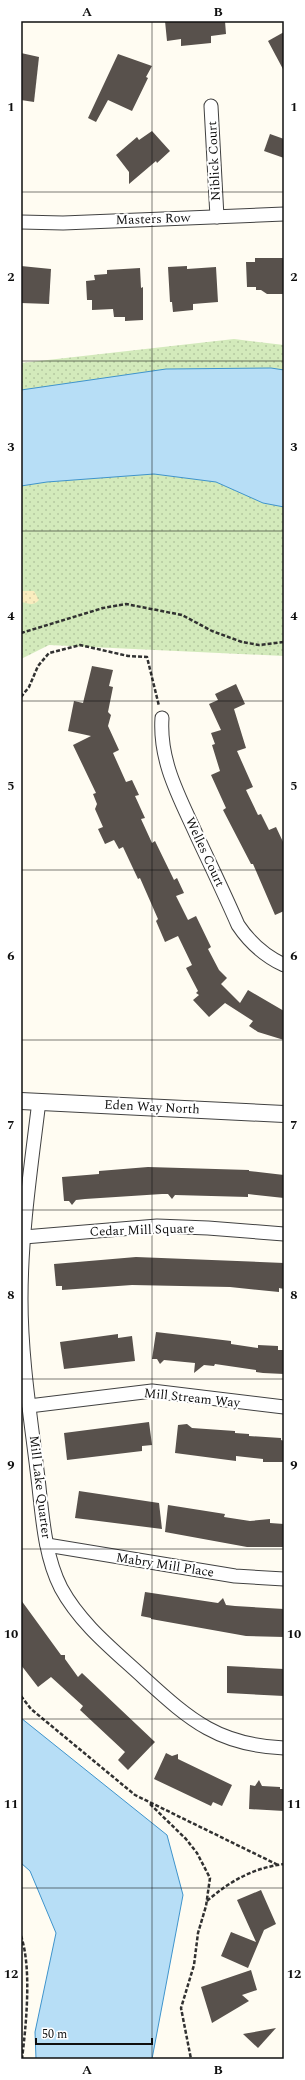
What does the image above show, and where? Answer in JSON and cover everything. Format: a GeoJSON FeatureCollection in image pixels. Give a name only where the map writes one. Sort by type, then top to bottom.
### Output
{"type":"FeatureCollection","features":[{"type":"Feature","properties":{"kind":"street","name":"Niblick Court"},"geometry":{"type":"LineString","coordinates":[[211,106],[217,217]]}},
{"type":"Feature","properties":{"kind":"street","name":"Masters Row"},"geometry":{"type":"LineString","coordinates":[[21,222],[62,223],[284,214]]}},
{"type":"Feature","properties":{"kind":"street","name":"Welles Court"},"geometry":{"type":"LineString","coordinates":[[162,718],[164,756],[172,782],[238,925],[246,938],[265,955],[284,965]]}},
{"type":"Feature","properties":{"kind":"street","name":"Eden Way North"},"geometry":{"type":"LineString","coordinates":[[21,1101],[284,1114]]}},
{"type":"Feature","properties":{"kind":"street","name":"Mill Lake Quarter"},"geometry":{"type":"LineString","coordinates":[[39,1102],[24,1237],[21,1298],[22,1342],[47,1545],[53,1570],[74,1609],[90,1628],[193,1721],[222,1736],[253,1745],[284,1748]]}},
{"type":"Feature","properties":{"kind":"street","name":"Cedar Mill Square"},"geometry":{"type":"LineString","coordinates":[[24,1237],[158,1226],[284,1234]]}},
{"type":"Feature","properties":{"kind":"street","name":"Mill Stream Way"},"geometry":{"type":"LineString","coordinates":[[29,1406],[152,1391],[284,1407]]}},
{"type":"Feature","properties":{"kind":"street","name":"Mabry Mill Place"},"geometry":{"type":"LineString","coordinates":[[47,1545],[235,1576],[284,1579]]}},
{"type":"Feature","properties":{"kind":"path"},"geometry":{"type":"LineString","coordinates":[[21,633],[103,608],[126,604],[182,615],[212,631],[242,642],[259,644],[284,642]]}},
{"type":"Feature","properties":{"kind":"path"},"geometry":{"type":"LineString","coordinates":[[21,697],[29,687],[38,666],[49,653],[80,645],[128,656],[147,657],[155,691]]}},
{"type":"Feature","properties":{"kind":"path"},"geometry":{"type":"LineString","coordinates":[[21,1696],[31,1709],[135,1795],[278,1865]]}},
{"type":"Feature","properties":{"kind":"path"},"geometry":{"type":"LineString","coordinates":[[149,1802],[186,1839],[206,1868],[210,1878],[207,1902],[198,1933],[190,1981],[181,2008],[191,2059]]}},
{"type":"Feature","properties":{"kind":"path"},"geometry":{"type":"LineString","coordinates":[[207,1902],[226,1885],[249,1872],[284,1864]]}},
{"type":"Feature","properties":{"kind":"path"},"geometry":{"type":"LineString","coordinates":[[21,1936],[26,1959],[26,2024],[22,2059]]}},
{"type":"Feature","properties":{"kind":"green space"},"geometry":{"type":"Polygon","coordinates":[[[234,339],[284,345],[284,656],[49,645],[21,659],[21,363],[234,339]]]}},
{"type":"Feature","properties":{"kind":"sand"},"geometry":{"type":"Polygon","coordinates":[[[21,591],[34,591],[39,600],[32,604],[21,602],[21,591]]]}},
{"type":"Feature","properties":{"kind":"water"},"geometry":{"type":"Polygon","coordinates":[[[271,368],[284,370],[284,507],[263,503],[216,482],[154,474],[47,482],[21,486],[21,390],[166,369],[271,368]]]}},
{"type":"Feature","properties":{"kind":"water"},"geometry":{"type":"Polygon","coordinates":[[[21,1718],[167,1835],[183,1895],[152,2059],[36,2059],[35,2032],[56,1933],[30,1871],[21,1863],[21,1718]]]}},
{"type":"Feature","properties":{"kind":"building"},"geometry":{"type":"Polygon","coordinates":[[[165,21],[225,21],[226,34],[211,36],[211,43],[181,46],[181,39],[167,41],[165,21]]]}},
{"type":"Feature","properties":{"kind":"building"},"geometry":{"type":"Polygon","coordinates":[[[284,32],[284,71],[268,41],[284,32]]]}},
{"type":"Feature","properties":{"kind":"building"},"geometry":{"type":"Polygon","coordinates":[[[21,53],[39,57],[34,102],[21,100],[21,53]]]}},
{"type":"Feature","properties":{"kind":"building"},"geometry":{"type":"Polygon","coordinates":[[[118,54],[152,66],[146,77],[148,78],[132,111],[108,100],[96,122],[88,118],[118,54]]]}},
{"type":"Feature","properties":{"kind":"building"},"geometry":{"type":"Polygon","coordinates":[[[152,131],[170,151],[129,184],[129,172],[116,155],[137,137],[139,140],[152,131]]]}},
{"type":"Feature","properties":{"kind":"building"},"geometry":{"type":"Polygon","coordinates":[[[270,134],[284,139],[284,158],[264,151],[270,134]]]}},
{"type":"Feature","properties":{"kind":"building"},"geometry":{"type":"Polygon","coordinates":[[[255,258],[284,258],[284,294],[267,294],[261,290],[256,290],[256,287],[247,287],[246,262],[255,262],[255,258]]]}},
{"type":"Feature","properties":{"kind":"building"},"geometry":{"type":"Polygon","coordinates":[[[21,266],[51,269],[49,304],[21,303],[21,266]]]}},
{"type":"Feature","properties":{"kind":"building"},"geometry":{"type":"Polygon","coordinates":[[[187,266],[187,269],[216,267],[218,302],[193,304],[193,310],[173,312],[172,302],[170,302],[168,267],[187,266]]]}},
{"type":"Feature","properties":{"kind":"building"},"geometry":{"type":"Polygon","coordinates":[[[140,268],[141,288],[143,287],[143,320],[125,321],[125,317],[114,317],[113,309],[92,310],[92,300],[87,300],[86,281],[95,280],[94,275],[107,274],[107,270],[140,268]]]}},
{"type":"Feature","properties":{"kind":"building"},"geometry":{"type":"Polygon","coordinates":[[[92,666],[113,670],[109,686],[113,687],[108,712],[111,715],[108,726],[119,750],[113,753],[126,782],[132,780],[139,795],[135,796],[145,818],[141,819],[152,843],[155,841],[174,880],[177,878],[184,893],[176,896],[188,920],[196,916],[211,947],[208,949],[219,970],[227,978],[221,984],[240,1003],[248,990],[284,1011],[284,1040],[258,1032],[249,1026],[253,1021],[225,1003],[209,1017],[193,1000],[199,995],[196,993],[198,991],[186,968],[192,965],[178,936],[165,942],[156,921],[158,919],[140,878],[138,879],[123,847],[119,849],[114,840],[105,844],[98,829],[103,827],[95,809],[97,804],[93,794],[96,793],[73,745],[91,736],[68,731],[74,701],[83,703],[92,666]]]}},
{"type":"Feature","properties":{"kind":"building"},"geometry":{"type":"Polygon","coordinates":[[[236,684],[245,704],[234,709],[246,748],[237,751],[253,787],[246,790],[258,815],[261,814],[269,830],[276,827],[284,844],[284,911],[275,915],[253,864],[251,864],[223,810],[226,808],[211,775],[220,771],[212,745],[215,744],[211,733],[221,730],[209,704],[218,700],[215,694],[236,684]]]}},
{"type":"Feature","properties":{"kind":"building"},"geometry":{"type":"Polygon","coordinates":[[[148,1167],[249,1170],[284,1175],[284,1198],[248,1194],[248,1197],[175,1195],[172,1199],[168,1194],[162,1194],[76,1200],[72,1205],[69,1201],[64,1201],[62,1177],[99,1174],[99,1171],[148,1167]]]}},
{"type":"Feature","properties":{"kind":"building"},"geometry":{"type":"Polygon","coordinates":[[[136,1257],[284,1263],[284,1289],[279,1288],[279,1292],[230,1287],[132,1285],[62,1290],[62,1286],[56,1286],[54,1264],[136,1257]]]}},
{"type":"Feature","properties":{"kind":"building"},"geometry":{"type":"Polygon","coordinates":[[[156,1332],[231,1341],[231,1344],[258,1348],[258,1345],[278,1346],[278,1350],[284,1350],[284,1374],[256,1372],[256,1370],[215,1364],[214,1366],[204,1365],[194,1373],[195,1363],[164,1360],[160,1364],[157,1359],[152,1359],[156,1332]]]}},
{"type":"Feature","properties":{"kind":"building"},"geometry":{"type":"Polygon","coordinates":[[[118,1334],[118,1338],[132,1336],[135,1361],[64,1369],[60,1342],[118,1334]]]}},
{"type":"Feature","properties":{"kind":"building"},"geometry":{"type":"Polygon","coordinates":[[[149,1422],[152,1445],[142,1446],[142,1451],[67,1460],[64,1433],[149,1422]]]}},
{"type":"Feature","properties":{"kind":"building"},"geometry":{"type":"Polygon","coordinates":[[[187,1424],[192,1428],[235,1431],[235,1433],[249,1434],[249,1436],[281,1438],[281,1440],[284,1441],[284,1462],[263,1462],[263,1459],[236,1456],[236,1461],[175,1453],[178,1425],[187,1424]]]}},
{"type":"Feature","properties":{"kind":"building"},"geometry":{"type":"Polygon","coordinates":[[[79,1491],[159,1503],[162,1529],[75,1518],[79,1491]]]}},
{"type":"Feature","properties":{"kind":"building"},"geometry":{"type":"Polygon","coordinates":[[[168,1505],[225,1514],[224,1517],[250,1521],[270,1519],[270,1523],[284,1524],[284,1547],[247,1547],[165,1532],[168,1505]]]}},
{"type":"Feature","properties":{"kind":"building"},"geometry":{"type":"Polygon","coordinates":[[[145,1592],[218,1603],[223,1598],[226,1605],[284,1609],[284,1637],[246,1636],[141,1616],[145,1592]]]}},
{"type":"Feature","properties":{"kind":"building"},"geometry":{"type":"Polygon","coordinates":[[[21,1600],[61,1655],[65,1655],[65,1659],[78,1677],[82,1673],[155,1742],[128,1770],[118,1760],[125,1752],[80,1710],[83,1706],[51,1677],[38,1687],[21,1665],[21,1600]]]}},
{"type":"Feature","properties":{"kind":"building"},"geometry":{"type":"Polygon","coordinates":[[[227,1666],[284,1669],[284,1696],[227,1693],[227,1666]]]}},
{"type":"Feature","properties":{"kind":"building"},"geometry":{"type":"Polygon","coordinates":[[[166,1753],[172,1756],[178,1754],[178,1759],[232,1785],[222,1806],[213,1802],[211,1806],[154,1779],[166,1753]]]}},
{"type":"Feature","properties":{"kind":"building"},"geometry":{"type":"Polygon","coordinates":[[[259,1780],[262,1786],[280,1787],[280,1789],[284,1789],[284,1811],[249,1809],[250,1785],[255,1786],[259,1780]]]}},
{"type":"Feature","properties":{"kind":"building"},"geometry":{"type":"Polygon","coordinates":[[[261,1890],[276,1924],[264,1930],[248,1968],[221,1956],[231,1932],[256,1942],[237,1900],[261,1890]]]}},
{"type":"Feature","properties":{"kind":"building"},"geometry":{"type":"Polygon","coordinates":[[[251,1970],[257,1990],[242,1995],[249,2001],[212,2023],[201,1987],[251,1970]]]}},
{"type":"Feature","properties":{"kind":"building"},"geometry":{"type":"Polygon","coordinates":[[[276,2028],[258,2048],[243,2034],[276,2028]]]}}]}
